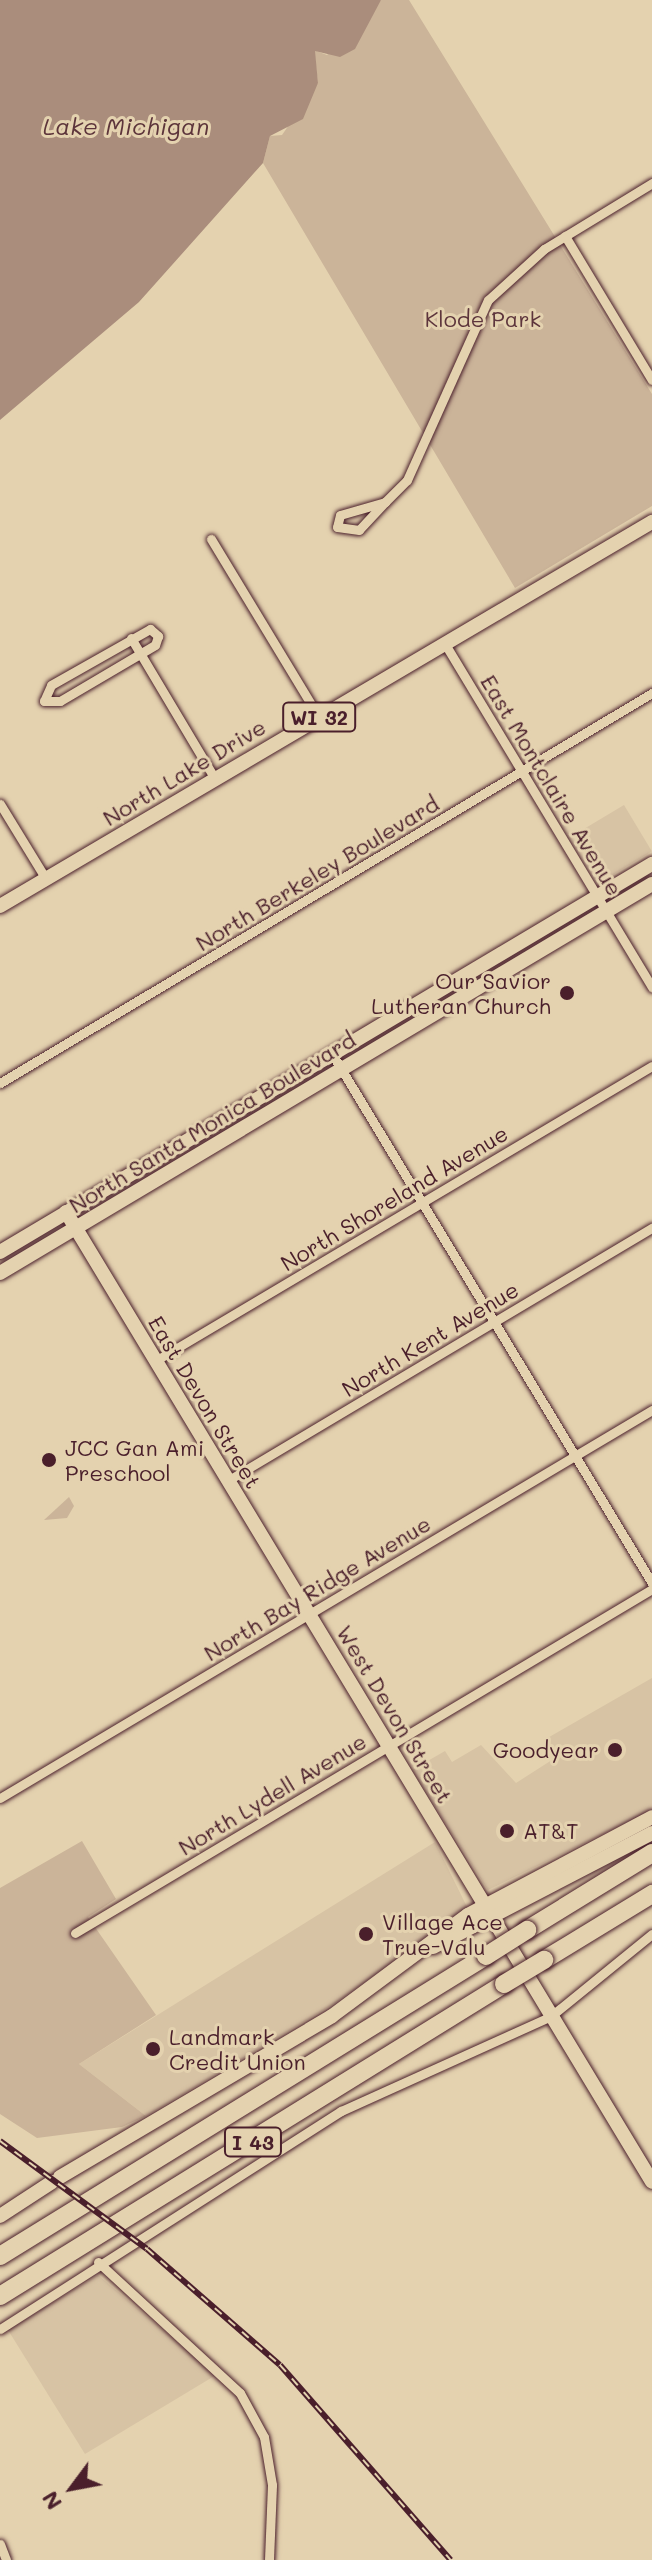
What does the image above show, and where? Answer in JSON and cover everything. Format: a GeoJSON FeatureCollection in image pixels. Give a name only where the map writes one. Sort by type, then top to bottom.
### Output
{"type":"FeatureCollection","features":[{"type":"Feature","properties":{"kind":"highway","name":"I 43"},"geometry":{"type":"LineString","coordinates":[[0,2256],[652,1853]]}},
{"type":"Feature","properties":{"kind":"highway","name":"I 43"},"geometry":{"type":"LineString","coordinates":[[0,2296],[652,1894]]}},
{"type":"Feature","properties":{"kind":"street"},"geometry":{"type":"LineString","coordinates":[[385,502],[344,513],[337,527],[359,530],[385,502],[413,470],[488,300],[565,236],[652,183]]}},
{"type":"Feature","properties":{"kind":"street"},"geometry":{"type":"LineString","coordinates":[[565,236],[652,380]]}},
{"type":"Feature","properties":{"kind":"street"},"geometry":{"type":"LineString","coordinates":[[640,360],[652,353]]}},
{"type":"Feature","properties":{"kind":"street","name":"North Lake Drive"},"geometry":{"type":"LineString","coordinates":[[0,906],[645,525],[652,515]]}},
{"type":"Feature","properties":{"kind":"street"},"geometry":{"type":"LineString","coordinates":[[211,539],[319,717]]}},
{"type":"Feature","properties":{"kind":"street"},"geometry":{"type":"LineString","coordinates":[[156,632],[158,641],[60,701],[44,701],[51,685],[131,638],[156,632]]}},
{"type":"Feature","properties":{"kind":"street"},"geometry":{"type":"LineString","coordinates":[[131,638],[215,779]]}},
{"type":"Feature","properties":{"kind":"street","name":"East Montclaire Avenue"},"geometry":{"type":"LineString","coordinates":[[445,644],[652,987]]}},
{"type":"Feature","properties":{"kind":"street","name":"North Berkeley Boulevard"},"geometry":{"type":"LineString","coordinates":[[0,1083],[652,693]]}},
{"type":"Feature","properties":{"kind":"street"},"geometry":{"type":"LineString","coordinates":[[0,804],[46,879]]}},
{"type":"Feature","properties":{"kind":"street","name":"North Santa Monica Boulevard"},"geometry":{"type":"LineString","coordinates":[[0,1252],[331,1052],[652,864]]}},
{"type":"Feature","properties":{"kind":"street","name":"North Santa Monica Boulevard"},"geometry":{"type":"LineString","coordinates":[[0,1273],[652,884]]}},
{"type":"Feature","properties":{"kind":"street"},"geometry":{"type":"LineString","coordinates":[[331,1052],[652,1586]]}},
{"type":"Feature","properties":{"kind":"street","name":"North Shoreland Avenue"},"geometry":{"type":"LineString","coordinates":[[155,1361],[652,1066]]}},
{"type":"Feature","properties":{"kind":"street","name":"East Devon Street"},"geometry":{"type":"LineString","coordinates":[[66,1212],[308,1614]]}},
{"type":"Feature","properties":{"kind":"street","name":"North Kent Avenue"},"geometry":{"type":"LineString","coordinates":[[227,1481],[652,1228]]}},
{"type":"Feature","properties":{"kind":"street","name":"North Bay Ridge Avenue"},"geometry":{"type":"LineString","coordinates":[[0,1798],[652,1410]]}},
{"type":"Feature","properties":{"kind":"street","name":"North Lydell Avenue"},"geometry":{"type":"LineString","coordinates":[[75,1933],[652,1586]]}},
{"type":"Feature","properties":{"kind":"street","name":"West Devon Street"},"geometry":{"type":"LineString","coordinates":[[308,1614],[551,2016],[648,2165],[652,2182]]}},
{"type":"Feature","properties":{"kind":"street"},"geometry":{"type":"LineString","coordinates":[[0,2216],[56,2179],[297,2039],[486,1906],[652,1817]]}},
{"type":"Feature","properties":{"kind":"street"},"geometry":{"type":"LineString","coordinates":[[424,1949],[494,1919],[652,1833]]}},
{"type":"Feature","properties":{"kind":"street"},"geometry":{"type":"LineString","coordinates":[[0,2329],[98,2262],[341,2111],[551,2016],[652,1934]]}},
{"type":"Feature","properties":{"kind":"street"},"geometry":{"type":"LineString","coordinates":[[98,2262],[240,2393],[264,2437],[272,2485],[269,2560]]}},
{"type":"Feature","properties":{"kind":"street"},"geometry":{"type":"LineString","coordinates":[[0,2544],[6,2560]]}},
{"type":"Feature","properties":{"kind":"shaded area"},"geometry":{"type":"Polygon","coordinates":[[[624,805],[652,851],[604,880],[576,834],[624,805]]]}},
{"type":"Feature","properties":{"kind":"shaded area"},"geometry":{"type":"Polygon","coordinates":[[[652,1678],[652,1810],[488,1890],[412,1770],[445,1751],[452,1762],[481,1745],[516,1783],[555,1758],[544,1740],[652,1678]]]}},
{"type":"Feature","properties":{"kind":"shaded area"},"geometry":{"type":"Polygon","coordinates":[[[435,1842],[468,1909],[335,2003],[146,2116],[79,2064],[435,1842]]]}},
{"type":"Feature","properties":{"kind":"shaded area"},"geometry":{"type":"Polygon","coordinates":[[[98,2275],[216,2375],[85,2454],[8,2330],[98,2275]]]}},
{"type":"Feature","properties":{"kind":"green space","name":"Klode Park"},"geometry":{"type":"Polygon","coordinates":[[[381,0],[409,0],[652,394],[652,506],[515,588],[263,163],[270,136],[282,135],[318,83],[314,50],[327,55],[381,0]]]}},
{"type":"Feature","properties":{"kind":"green space"},"geometry":{"type":"Polygon","coordinates":[[[69,1497],[74,1506],[67,1518],[44,1520],[69,1497]]]}},
{"type":"Feature","properties":{"kind":"green space"},"geometry":{"type":"Polygon","coordinates":[[[82,1841],[116,1899],[88,1917],[156,2015],[79,2064],[146,2116],[122,2127],[37,2138],[0,2114],[0,1888],[82,1841]]]}},
{"type":"Feature","properties":{"kind":"water","name":"Lake Michigan"},"geometry":{"type":"Polygon","coordinates":[[[0,0],[381,0],[355,49],[340,57],[315,51],[318,83],[303,119],[270,136],[263,163],[139,302],[0,420],[0,0]]]}},
{"type":"Feature","properties":{"kind":"railway"},"geometry":{"type":"LineString","coordinates":[[0,2141],[147,2249],[280,2365],[451,2560]]}},
{"type":"Feature","properties":{"kind":"place","name":"Our Savior Lutheran Church"},"geometry":{"type":"Point","coordinates":[567,993]}},
{"type":"Feature","properties":{"kind":"place","name":"JCC Gan Ami Preschool"},"geometry":{"type":"Point","coordinates":[49,1460]}},
{"type":"Feature","properties":{"kind":"place","name":"Goodyear"},"geometry":{"type":"Point","coordinates":[615,1750]}},
{"type":"Feature","properties":{"kind":"place","name":"AT&T"},"geometry":{"type":"Point","coordinates":[507,1831]}},
{"type":"Feature","properties":{"kind":"place","name":"Village Ace True-Valu"},"geometry":{"type":"Point","coordinates":[366,1934]}},
{"type":"Feature","properties":{"kind":"place","name":"Landmark Credit Union"},"geometry":{"type":"Point","coordinates":[153,2049]}}]}
